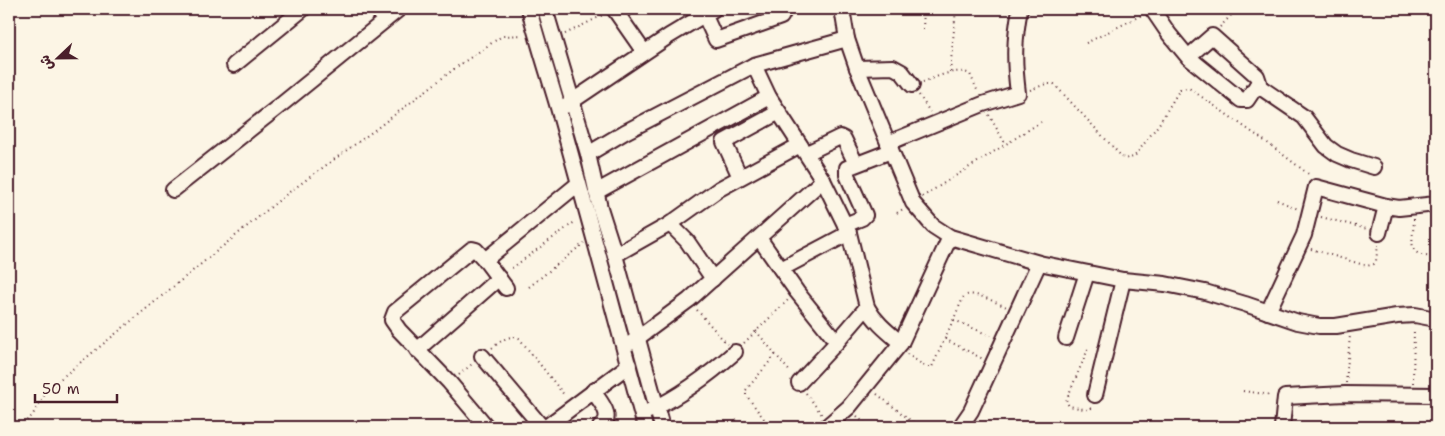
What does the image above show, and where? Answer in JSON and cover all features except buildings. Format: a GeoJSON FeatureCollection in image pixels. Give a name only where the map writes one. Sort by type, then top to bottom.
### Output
{"type":"FeatureCollection","features":[{"type":"Feature","properties":{"kind":"street"},"geometry":{"type":"LineString","coordinates":[[234,65],[303,9]]}},
{"type":"Feature","properties":{"kind":"street"},"geometry":{"type":"LineString","coordinates":[[173,190],[381,14],[398,9]]}},
{"type":"Feature","properties":{"kind":"street"},"geometry":{"type":"LineString","coordinates":[[528,9],[586,214],[594,236],[644,421]]}},
{"type":"Feature","properties":{"kind":"street"},"geometry":{"type":"LineString","coordinates":[[545,9],[588,154],[600,208],[615,255],[662,427]]}},
{"type":"Feature","properties":{"kind":"street"},"geometry":{"type":"LineString","coordinates":[[614,9],[644,52]]}},
{"type":"Feature","properties":{"kind":"street"},"geometry":{"type":"LineString","coordinates":[[558,110],[644,52],[709,12],[716,40],[781,17],[783,14],[782,9]]}},
{"type":"Feature","properties":{"kind":"street"},"geometry":{"type":"LineString","coordinates":[[842,9],[847,39],[857,68],[912,203],[933,226],[950,238],[1039,263],[1123,280],[1165,284],[1205,292],[1298,322],[1319,326],[1397,316],[1415,315],[1436,319]]}},
{"type":"Feature","properties":{"kind":"street"},"geometry":{"type":"LineString","coordinates":[[781,269],[847,229],[865,215],[846,172],[847,168],[938,122],[983,104],[1018,93],[1014,59],[1016,29],[1020,9]]}},
{"type":"Feature","properties":{"kind":"street"},"geometry":{"type":"LineString","coordinates":[[1148,11],[1188,57],[1241,100],[1247,100],[1257,85],[1259,78],[1212,36],[1188,57]]}},
{"type":"Feature","properties":{"kind":"street"},"geometry":{"type":"LineString","coordinates":[[588,154],[625,132],[754,65],[847,39]]}},
{"type":"Feature","properties":{"kind":"street"},"geometry":{"type":"LineString","coordinates":[[754,65],[769,97],[823,180],[847,229],[867,307],[899,346]]}},
{"type":"Feature","properties":{"kind":"street"},"geometry":{"type":"LineString","coordinates":[[857,68],[893,67],[902,72],[912,85]]}},
{"type":"Feature","properties":{"kind":"street"},"geometry":{"type":"LineString","coordinates":[[1257,85],[1304,117],[1326,146],[1337,154],[1374,167]]}},
{"type":"Feature","properties":{"kind":"street"},"geometry":{"type":"LineString","coordinates":[[596,192],[769,97]]}},
{"type":"Feature","properties":{"kind":"street"},"geometry":{"type":"LineString","coordinates":[[740,177],[724,142],[779,112]]}},
{"type":"Feature","properties":{"kind":"street"},"geometry":{"type":"LineString","coordinates":[[615,255],[670,224],[719,189],[740,177],[804,149],[840,137],[844,139],[856,164]]}},
{"type":"Feature","properties":{"kind":"street"},"geometry":{"type":"LineString","coordinates":[[624,347],[688,300],[823,180]]}},
{"type":"Feature","properties":{"kind":"street"},"geometry":{"type":"LineString","coordinates":[[485,260],[578,184]]}},
{"type":"Feature","properties":{"kind":"street"},"geometry":{"type":"LineString","coordinates":[[1268,312],[1300,245],[1311,214],[1316,187],[1399,208],[1436,204]]}},
{"type":"Feature","properties":{"kind":"street"},"geometry":{"type":"LineString","coordinates":[[1379,232],[1386,206]]}},
{"type":"Feature","properties":{"kind":"street"},"geometry":{"type":"LineString","coordinates":[[670,224],[687,241],[712,279]]}},
{"type":"Feature","properties":{"kind":"street"},"geometry":{"type":"LineString","coordinates":[[759,238],[797,292],[837,342]]}},
{"type":"Feature","properties":{"kind":"street"},"geometry":{"type":"LineString","coordinates":[[829,426],[849,407],[899,346],[950,238]]}},
{"type":"Feature","properties":{"kind":"street"},"geometry":{"type":"LineString","coordinates":[[417,350],[503,283],[476,250],[472,249],[392,315],[393,324],[417,350],[449,382],[487,427]]}},
{"type":"Feature","properties":{"kind":"street"},"geometry":{"type":"LineString","coordinates":[[960,427],[971,411],[1039,263]]}},
{"type":"Feature","properties":{"kind":"street"},"geometry":{"type":"LineString","coordinates":[[1066,338],[1088,273]]}},
{"type":"Feature","properties":{"kind":"street"},"geometry":{"type":"LineString","coordinates":[[1095,395],[1123,280]]}},
{"type":"Feature","properties":{"kind":"street"},"geometry":{"type":"LineString","coordinates":[[799,383],[867,307]]}},
{"type":"Feature","properties":{"kind":"street"},"geometry":{"type":"LineString","coordinates":[[644,421],[656,408],[701,379],[735,352]]}},
{"type":"Feature","properties":{"kind":"street"},"geometry":{"type":"LineString","coordinates":[[482,356],[542,427]]}},
{"type":"Feature","properties":{"kind":"street"},"geometry":{"type":"LineString","coordinates":[[546,427],[629,365]]}},
{"type":"Feature","properties":{"kind":"street"},"geometry":{"type":"LineString","coordinates":[[593,392],[606,411],[608,418],[600,427]]}},
{"type":"Feature","properties":{"kind":"street"},"geometry":{"type":"LineString","coordinates":[[1282,427],[1284,397],[1345,394],[1436,394]]}},
{"type":"Feature","properties":{"kind":"path"},"geometry":{"type":"LineString","coordinates":[[554,40],[614,9]]}},
{"type":"Feature","properties":{"kind":"path"},"geometry":{"type":"LineString","coordinates":[[923,29],[924,9]]}},
{"type":"Feature","properties":{"kind":"path"},"geometry":{"type":"LineString","coordinates":[[950,72],[956,9]]}},
{"type":"Feature","properties":{"kind":"path"},"geometry":{"type":"LineString","coordinates":[[1212,36],[1238,9]]}},
{"type":"Feature","properties":{"kind":"path"},"geometry":{"type":"LineString","coordinates":[[1086,43],[1148,11]]}},
{"type":"Feature","properties":{"kind":"path"},"geometry":{"type":"LineString","coordinates":[[19,427],[32,416],[48,389],[288,193],[376,130],[458,66],[502,36],[536,34]]}},
{"type":"Feature","properties":{"kind":"path"},"geometry":{"type":"LineString","coordinates":[[938,122],[912,85],[950,72],[970,74],[983,104],[1006,145]]}},
{"type":"Feature","properties":{"kind":"path"},"geometry":{"type":"LineString","coordinates":[[1018,93],[1046,84],[1054,84],[1124,160],[1134,157],[1159,124],[1180,89],[1189,88],[1310,176],[1315,182],[1316,187]]}},
{"type":"Feature","properties":{"kind":"path"},"geometry":{"type":"LineString","coordinates":[[912,203],[1040,122]]}},
{"type":"Feature","properties":{"kind":"path"},"geometry":{"type":"LineString","coordinates":[[1277,200],[1311,214],[1379,232],[1376,261],[1367,266],[1300,245]]}},
{"type":"Feature","properties":{"kind":"path"},"geometry":{"type":"LineString","coordinates":[[1415,206],[1413,247],[1418,255],[1436,257]]}},
{"type":"Feature","properties":{"kind":"path"},"geometry":{"type":"LineString","coordinates":[[512,268],[586,214]]}},
{"type":"Feature","properties":{"kind":"path"},"geometry":{"type":"LineString","coordinates":[[529,287],[594,236]]}},
{"type":"Feature","properties":{"kind":"path"},"geometry":{"type":"LineString","coordinates":[[688,300],[735,352],[797,292]]}},
{"type":"Feature","properties":{"kind":"path"},"geometry":{"type":"LineString","coordinates":[[899,346],[929,368],[934,364],[964,296],[969,294],[1016,310]]}},
{"type":"Feature","properties":{"kind":"path"},"geometry":{"type":"LineString","coordinates":[[1412,394],[1415,315]]}},
{"type":"Feature","properties":{"kind":"path"},"geometry":{"type":"LineString","coordinates":[[954,320],[1002,341]]}},
{"type":"Feature","properties":{"kind":"path"},"geometry":{"type":"LineString","coordinates":[[1345,394],[1351,323]]}},
{"type":"Feature","properties":{"kind":"path"},"geometry":{"type":"LineString","coordinates":[[756,331],[776,354],[746,390],[746,393],[770,427]]}},
{"type":"Feature","properties":{"kind":"path"},"geometry":{"type":"LineString","coordinates":[[449,382],[511,336],[519,338],[573,406]]}},
{"type":"Feature","properties":{"kind":"path"},"geometry":{"type":"LineString","coordinates":[[945,339],[992,364]]}},
{"type":"Feature","properties":{"kind":"path"},"geometry":{"type":"LineString","coordinates":[[1088,349],[1066,403],[1069,406],[1088,410],[1093,407],[1095,395]]}},
{"type":"Feature","properties":{"kind":"path"},"geometry":{"type":"LineString","coordinates":[[867,386],[919,427]]}},
{"type":"Feature","properties":{"kind":"path"},"geometry":{"type":"LineString","coordinates":[[1243,391],[1284,397]]}},
{"type":"Feature","properties":{"kind":"path"},"geometry":{"type":"LineString","coordinates":[[849,407],[868,427]]}},
{"type":"Feature","properties":{"kind":"path"},"geometry":{"type":"LineString","coordinates":[[736,420],[742,427]]}}]}
